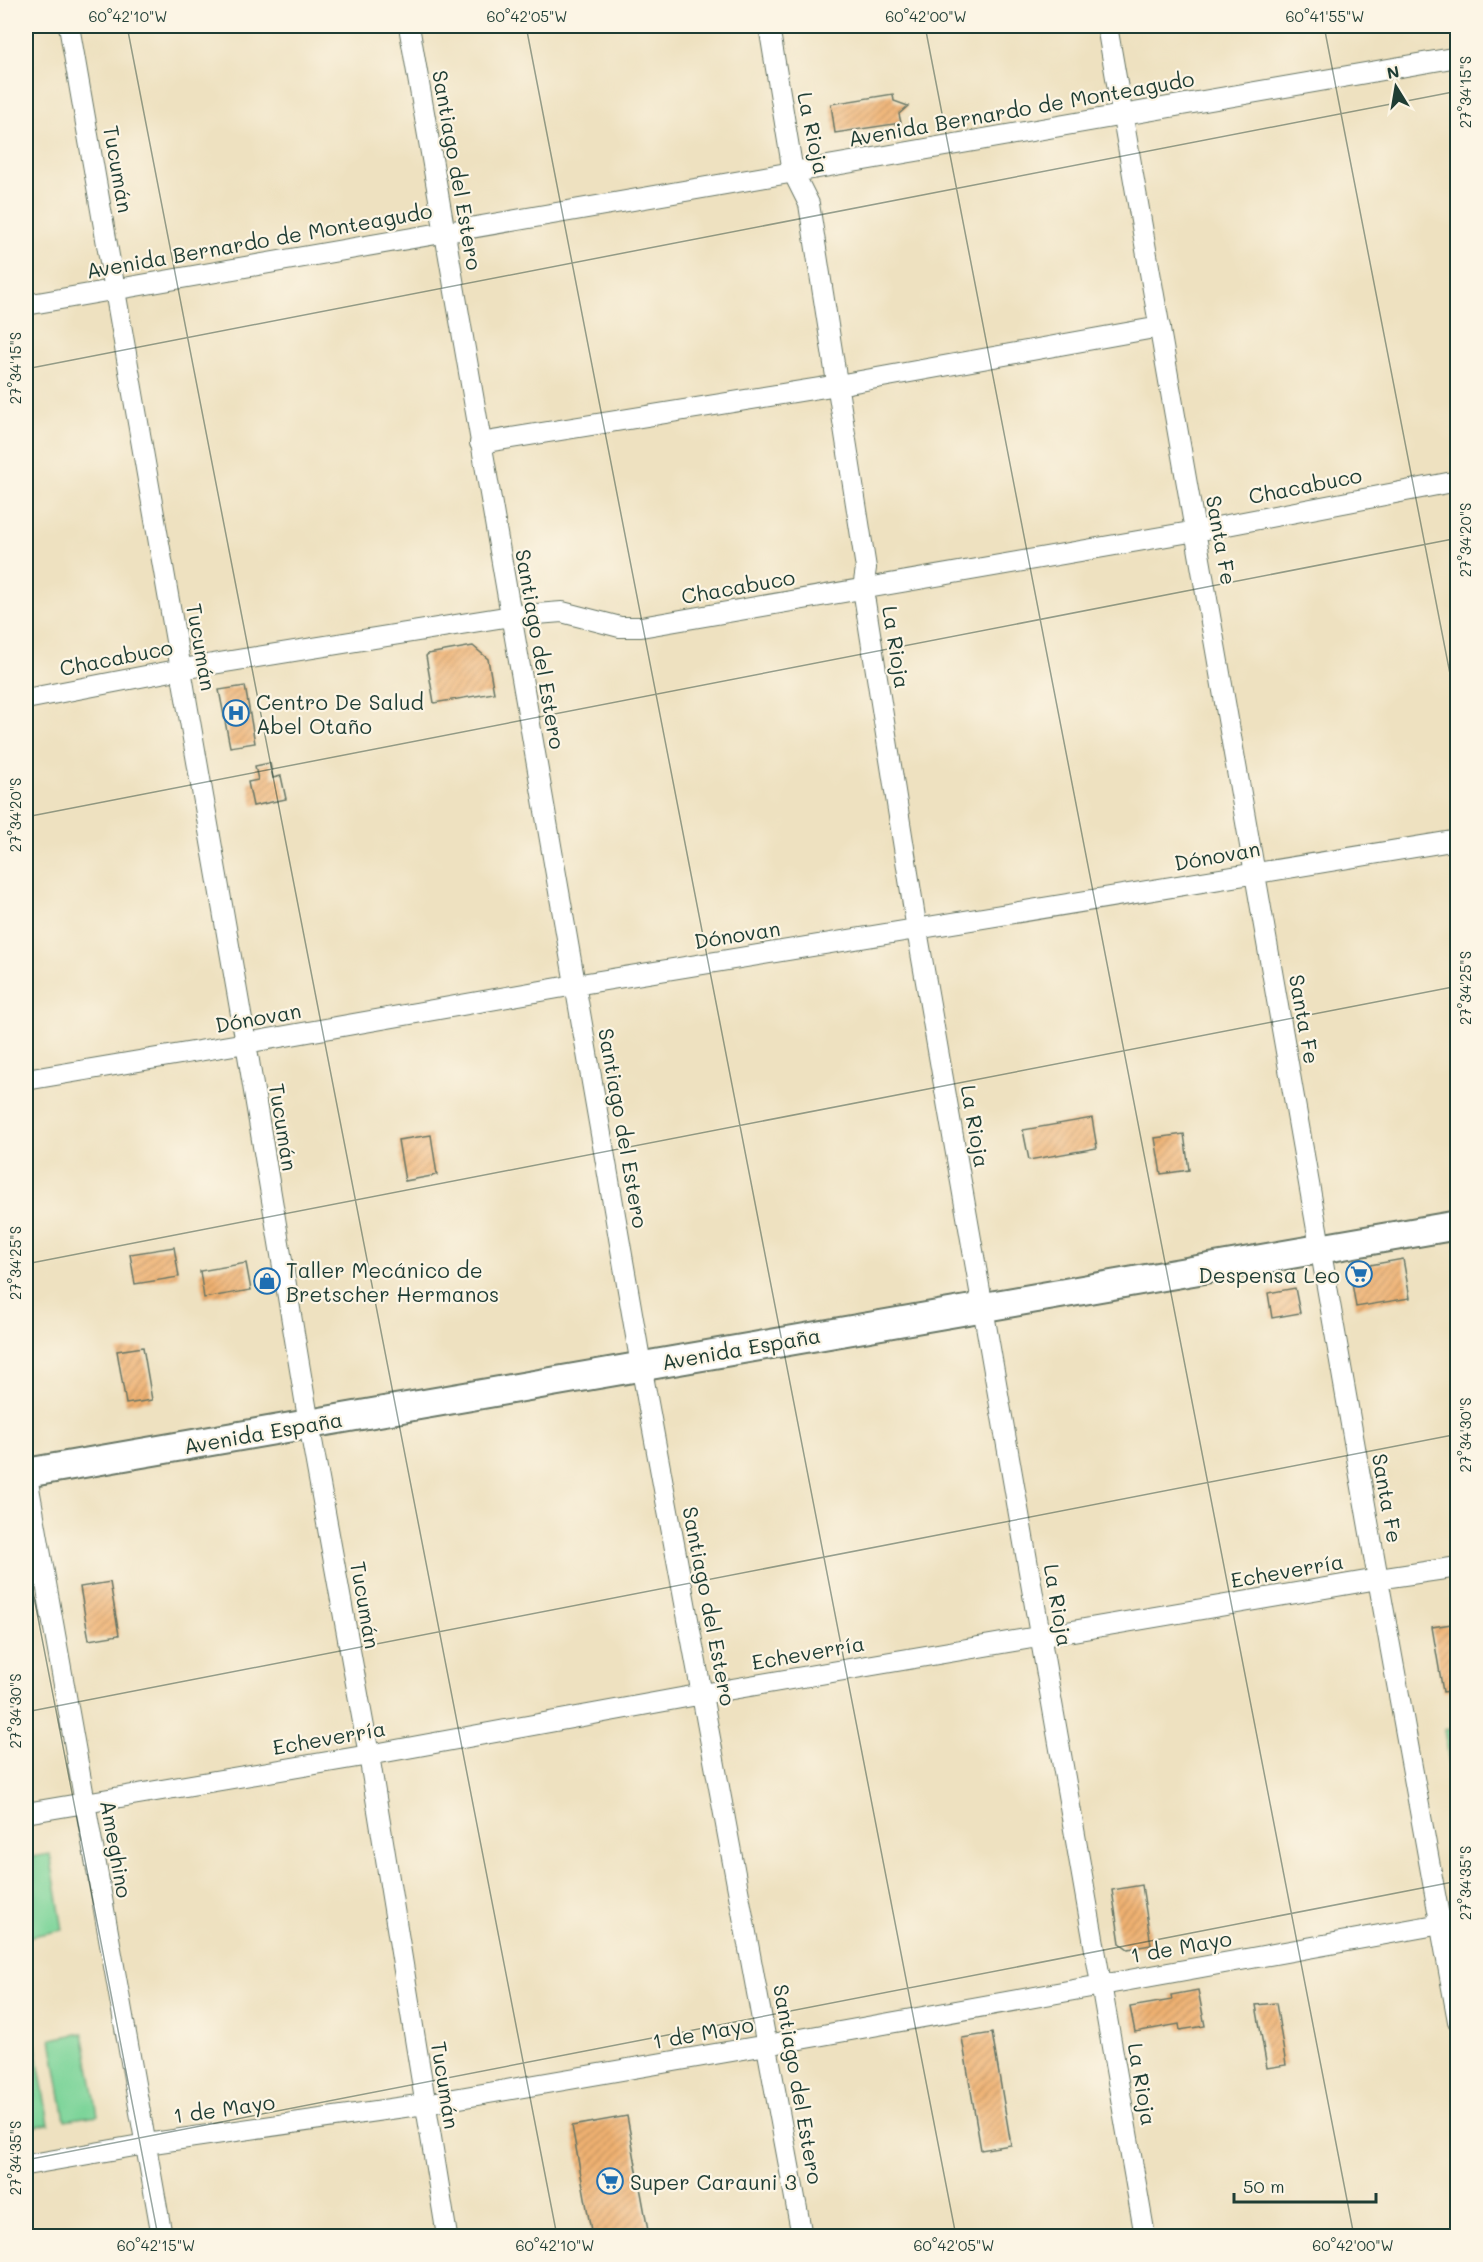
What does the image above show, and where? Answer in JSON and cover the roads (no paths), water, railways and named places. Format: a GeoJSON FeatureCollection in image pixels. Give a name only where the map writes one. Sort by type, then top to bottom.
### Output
{"type":"FeatureCollection","features":[{"type":"Feature","properties":{"kind":"street","name":"Tucumán"},"geometry":{"type":"LineString","coordinates":[[69,26],[182,669],[309,1424],[369,1755],[447,2236]]}},
{"type":"Feature","properties":{"kind":"street","name":"Santiago del Estero"},"geometry":{"type":"LineString","coordinates":[[409,26],[640,1365],[802,2236]]}},
{"type":"Feature","properties":{"kind":"street","name":"La Rioja"},"geometry":{"type":"LineString","coordinates":[[769,26],[793,172],[809,204],[866,568],[863,589],[917,930],[1145,2236]]}},
{"type":"Feature","properties":{"kind":"street","name":"Santa Fe"},"geometry":{"type":"LineString","coordinates":[[1107,26],[1378,1579],[1449,1923],[1458,2021]]}},
{"type":"Feature","properties":{"kind":"street","name":"Avenida Bernardo de Monteagudo"},"geometry":{"type":"LineString","coordinates":[[26,305],[1458,57]]}},
{"type":"Feature","properties":{"kind":"street"},"geometry":{"type":"LineString","coordinates":[[480,443],[838,385],[1160,327]]}},
{"type":"Feature","properties":{"kind":"street","name":"Chacabuco"},"geometry":{"type":"LineString","coordinates":[[26,699],[182,669],[511,616],[562,612],[620,627],[641,627],[1196,531],[1458,481]]}},
{"type":"Feature","properties":{"kind":"street","name":"Dónovan"},"geometry":{"type":"LineString","coordinates":[[26,1080],[575,985],[1458,840]]}},
{"type":"Feature","properties":{"kind":"street","name":"Avenida España"},"geometry":{"type":"LineString","coordinates":[[26,1472],[1458,1225]]}},
{"type":"Feature","properties":{"kind":"street","name":"Ameghino"},"geometry":{"type":"LineString","coordinates":[[26,1472],[162,2236]]}},
{"type":"Feature","properties":{"kind":"street","name":"Echeverría"},"geometry":{"type":"LineString","coordinates":[[26,1813],[369,1755],[702,1694],[1458,1567]]}},
{"type":"Feature","properties":{"kind":"street","name":"1 de Mayo"},"geometry":{"type":"LineString","coordinates":[[26,2164],[146,2144],[424,2104],[1449,1923]]}},
{"type":"Feature","properties":{"kind":"place","name":"Centro De Salud Abel Otaño"},"geometry":{"type":"Point","coordinates":[236,713]}},
{"type":"Feature","properties":{"kind":"place","name":"Despensa Leo"},"geometry":{"type":"Point","coordinates":[1359,1274]}},
{"type":"Feature","properties":{"kind":"place","name":"Taller Mecánico de Bretscher Hermanos"},"geometry":{"type":"Point","coordinates":[267,1281]}},
{"type":"Feature","properties":{"kind":"place","name":"Super Carauni 3"},"geometry":{"type":"Point","coordinates":[610,2181]}}]}
